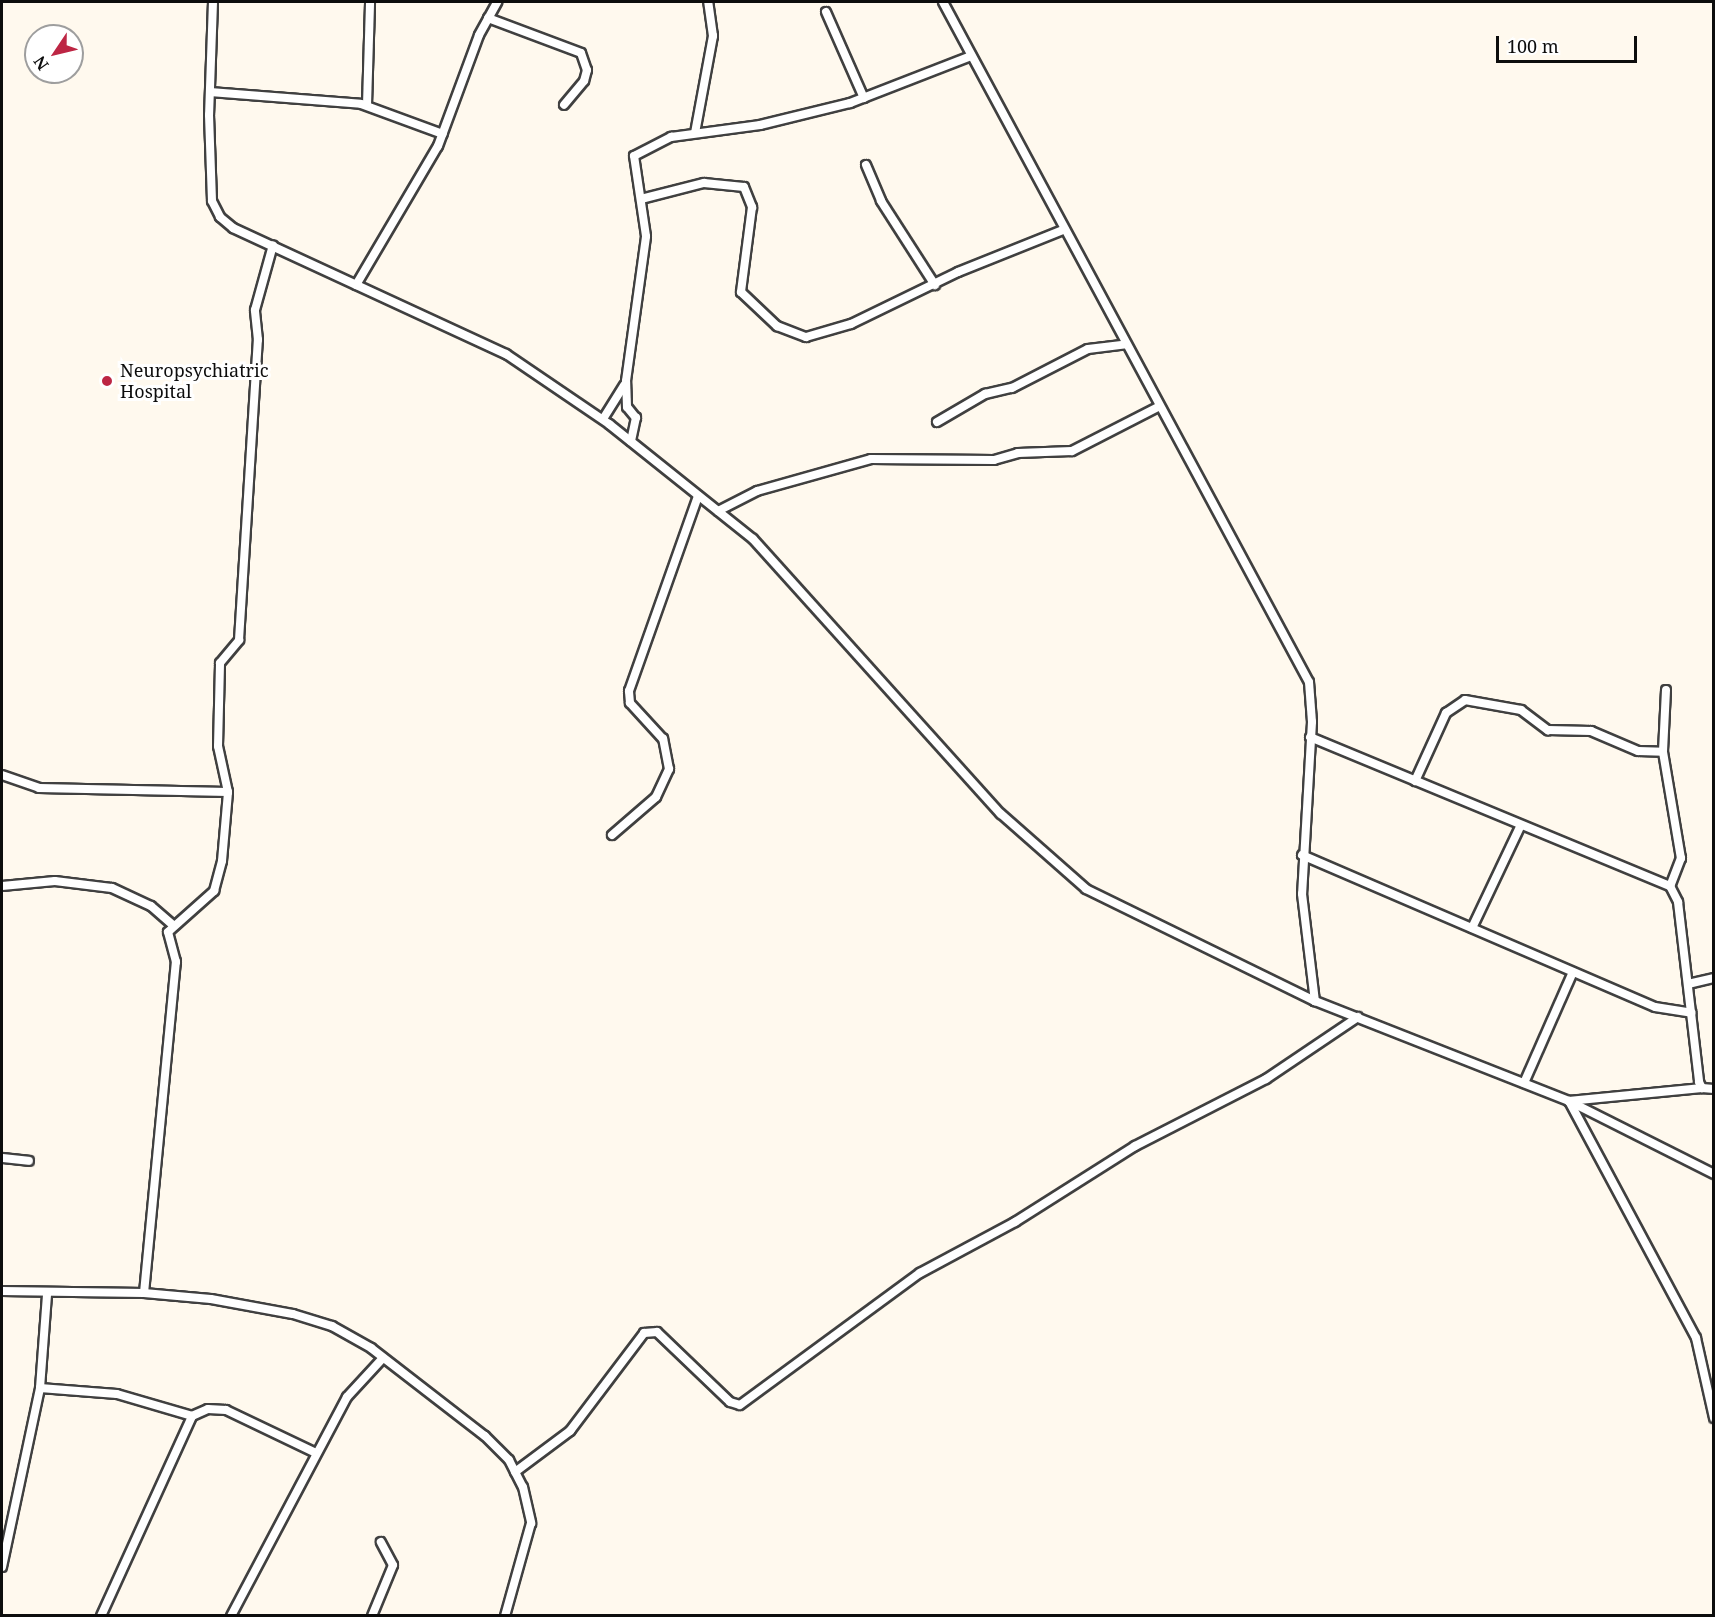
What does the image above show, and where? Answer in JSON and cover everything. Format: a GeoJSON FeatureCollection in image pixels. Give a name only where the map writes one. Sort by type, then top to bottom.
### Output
{"type":"FeatureCollection","features":[{"type":"Feature","properties":{"kind":"street"},"geometry":{"type":"LineString","coordinates":[[213,2],[210,92],[212,201],[220,217],[233,228],[506,354],[603,419],[718,511],[804,592],[1002,814],[1063,873],[1118,908],[1315,1001],[1569,1101],[1713,1174]]}},
{"type":"Feature","properties":{"kind":"street"},"geometry":{"type":"LineString","coordinates":[[368,105],[370,2]]}},
{"type":"Feature","properties":{"kind":"street"},"geometry":{"type":"LineString","coordinates":[[356,285],[443,134],[488,18],[497,2]]}},
{"type":"Feature","properties":{"kind":"street"},"geometry":{"type":"LineString","coordinates":[[695,133],[713,36],[708,2]]}},
{"type":"Feature","properties":{"kind":"street"},"geometry":{"type":"LineString","coordinates":[[943,2],[1158,407],[1309,682],[1310,737],[1302,855],[1304,923],[1315,1001]]}},
{"type":"Feature","properties":{"kind":"street"},"geometry":{"type":"LineString","coordinates":[[826,12],[864,98]]}},
{"type":"Feature","properties":{"kind":"street"},"geometry":{"type":"LineString","coordinates":[[488,18],[581,53],[586,59],[584,81],[564,105]]}},
{"type":"Feature","properties":{"kind":"street"},"geometry":{"type":"LineString","coordinates":[[631,441],[636,418],[627,407],[626,381],[646,236],[634,156],[655,142],[695,133],[760,125],[864,98],[971,56]]}},
{"type":"Feature","properties":{"kind":"street"},"geometry":{"type":"LineString","coordinates":[[210,92],[368,105],[443,134]]}},
{"type":"Feature","properties":{"kind":"street"},"geometry":{"type":"LineString","coordinates":[[866,165],[881,201],[935,285]]}},
{"type":"Feature","properties":{"kind":"street"},"geometry":{"type":"LineString","coordinates":[[641,199],[704,183],[744,187],[752,207],[741,292],[787,332],[806,337],[825,334],[1063,230]]}},
{"type":"Feature","properties":{"kind":"street"},"geometry":{"type":"LineString","coordinates":[[144,1293],[176,962],[168,939],[172,924],[218,885],[228,792],[218,746],[220,663],[238,640],[258,340],[255,310],[273,245]]}},
{"type":"Feature","properties":{"kind":"street"},"geometry":{"type":"LineString","coordinates":[[937,422],[986,394],[1012,388],[1088,349],[1126,344]]}},
{"type":"Feature","properties":{"kind":"street"},"geometry":{"type":"LineString","coordinates":[[603,419],[626,381]]}},
{"type":"Feature","properties":{"kind":"street"},"geometry":{"type":"LineString","coordinates":[[718,511],[757,491],[871,459],[994,460],[1026,452],[1072,451],[1158,407]]}},
{"type":"Feature","properties":{"kind":"street"},"geometry":{"type":"LineString","coordinates":[[612,834],[656,797],[669,769],[663,739],[630,703],[629,691],[698,496]]}},
{"type":"Feature","properties":{"kind":"street"},"geometry":{"type":"LineString","coordinates":[[1666,690],[1663,752],[1681,858],[1670,886]]}},
{"type":"Feature","properties":{"kind":"street"},"geometry":{"type":"LineString","coordinates":[[1415,781],[1446,713],[1465,700],[1521,710],[1548,730],[1591,731],[1638,751],[1663,752]]}},
{"type":"Feature","properties":{"kind":"street"},"geometry":{"type":"LineString","coordinates":[[1310,737],[1670,886],[1676,893],[1702,1088]]}},
{"type":"Feature","properties":{"kind":"street"},"geometry":{"type":"LineString","coordinates":[[2,775],[39,788],[228,792]]}},
{"type":"Feature","properties":{"kind":"street"},"geometry":{"type":"LineString","coordinates":[[1472,928],[1521,825]]}},
{"type":"Feature","properties":{"kind":"street"},"geometry":{"type":"LineString","coordinates":[[1302,855],[1655,1007],[1692,1013]]}},
{"type":"Feature","properties":{"kind":"street"},"geometry":{"type":"LineString","coordinates":[[2,886],[79,881],[112,888],[151,906],[172,924]]}},
{"type":"Feature","properties":{"kind":"street"},"geometry":{"type":"LineString","coordinates":[[1524,1083],[1573,972]]}},
{"type":"Feature","properties":{"kind":"street"},"geometry":{"type":"LineString","coordinates":[[1688,984],[1713,978]]}},
{"type":"Feature","properties":{"kind":"street"},"geometry":{"type":"LineString","coordinates":[[515,1472],[570,1431],[644,1333],[657,1332],[730,1402],[740,1405],[921,1273],[1015,1222],[1135,1146],[1266,1079],[1358,1017]]}},
{"type":"Feature","properties":{"kind":"street"},"geometry":{"type":"LineString","coordinates":[[1569,1101],[1702,1088],[1713,1089]]}},
{"type":"Feature","properties":{"kind":"street"},"geometry":{"type":"LineString","coordinates":[[1569,1101],[1696,1338],[1713,1418]]}},
{"type":"Feature","properties":{"kind":"street"},"geometry":{"type":"LineString","coordinates":[[2,1158],[29,1161]]}},
{"type":"Feature","properties":{"kind":"street"},"geometry":{"type":"LineString","coordinates":[[2,1290],[47,1294],[144,1293],[292,1314],[332,1326],[383,1358],[485,1436],[515,1472],[531,1524],[505,1616]]}},
{"type":"Feature","properties":{"kind":"street"},"geometry":{"type":"LineString","coordinates":[[2,1568],[40,1388],[47,1294]]}},
{"type":"Feature","properties":{"kind":"street"},"geometry":{"type":"LineString","coordinates":[[231,1616],[347,1397],[383,1358]]}},
{"type":"Feature","properties":{"kind":"street"},"geometry":{"type":"LineString","coordinates":[[40,1388],[117,1394],[192,1416],[208,1409],[226,1410],[316,1453]]}},
{"type":"Feature","properties":{"kind":"street"},"geometry":{"type":"LineString","coordinates":[[102,1616],[192,1416]]}},
{"type":"Feature","properties":{"kind":"street"},"geometry":{"type":"LineString","coordinates":[[372,1616],[393,1565],[381,1542]]}},
{"type":"Feature","properties":{"kind":"place","name":"Neuropsychiatric Hospital"},"geometry":{"type":"Point","coordinates":[107,381]}}]}
